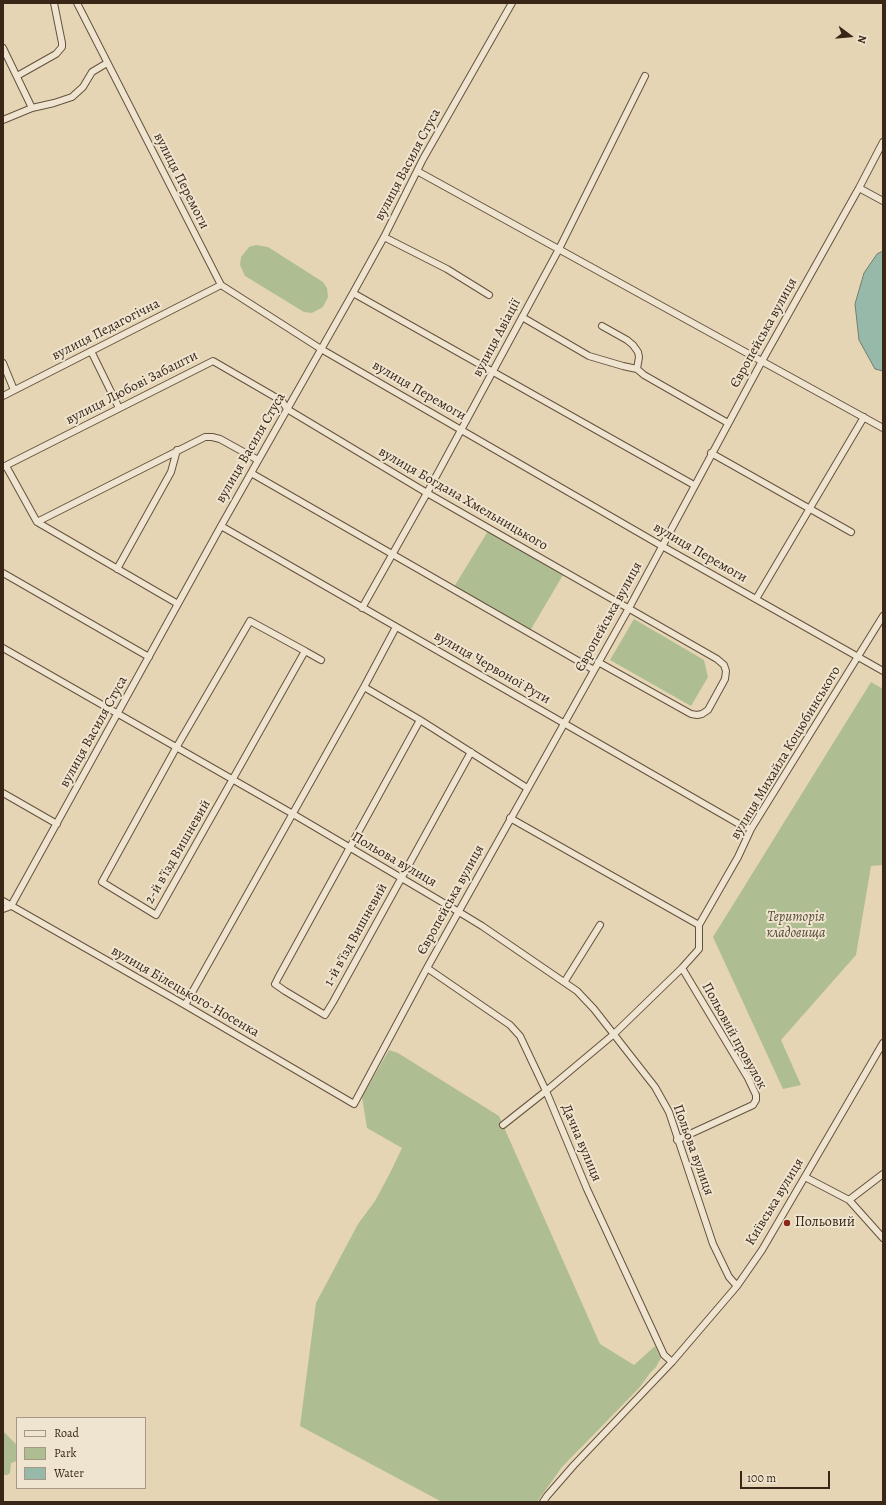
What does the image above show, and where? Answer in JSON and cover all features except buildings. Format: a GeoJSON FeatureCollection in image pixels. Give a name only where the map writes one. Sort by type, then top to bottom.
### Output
{"type":"FeatureCollection","features":[{"type":"Feature","properties":{"kind":"street"},"geometry":{"type":"LineString","coordinates":[[17,76],[56,54],[62,47],[54,3]]}},
{"type":"Feature","properties":{"kind":"street","name":"вулиця Перемоги"},"geometry":{"type":"LineString","coordinates":[[77,3],[221,285],[321,349],[462,429],[662,546],[883,671]]}},
{"type":"Feature","properties":{"kind":"street","name":"вулиця Василя Стуса"},"geometry":{"type":"LineString","coordinates":[[11,906],[221,526],[384,237],[417,171],[512,3]]}},
{"type":"Feature","properties":{"kind":"street"},"geometry":{"type":"LineString","coordinates":[[3,48],[32,108]]}},
{"type":"Feature","properties":{"kind":"street"},"geometry":{"type":"LineString","coordinates":[[3,120],[32,108],[72,97],[83,87],[92,72],[107,63]]}},
{"type":"Feature","properties":{"kind":"street","name":"вулиця Авіації"},"geometry":{"type":"LineString","coordinates":[[362,608],[427,493],[559,249],[645,76]]}},
{"type":"Feature","properties":{"kind":"street","name":"Європейська вулиця"},"geometry":{"type":"LineString","coordinates":[[354,1104],[427,968],[594,670],[711,453],[859,188],[883,142]]}},
{"type":"Feature","properties":{"kind":"street"},"geometry":{"type":"LineString","coordinates":[[417,171],[883,428]]}},
{"type":"Feature","properties":{"kind":"street"},"geometry":{"type":"LineString","coordinates":[[859,188],[883,201]]}},
{"type":"Feature","properties":{"kind":"street"},"geometry":{"type":"LineString","coordinates":[[384,237],[447,269],[489,295]]}},
{"type":"Feature","properties":{"kind":"street","name":"вулиця Педагогічна"},"geometry":{"type":"LineString","coordinates":[[3,396],[221,285]]}},
{"type":"Feature","properties":{"kind":"street"},"geometry":{"type":"LineString","coordinates":[[353,292],[694,486]]}},
{"type":"Feature","properties":{"kind":"street"},"geometry":{"type":"LineString","coordinates":[[522,317],[589,356],[637,369],[644,375],[728,423]]}},
{"type":"Feature","properties":{"kind":"street"},"geometry":{"type":"LineString","coordinates":[[602,326],[627,340],[638,352],[639,358],[637,369]]}},
{"type":"Feature","properties":{"kind":"street"},"geometry":{"type":"LineString","coordinates":[[91,351],[119,408]]}},
{"type":"Feature","properties":{"kind":"street","name":"вулиця Любові Забашти"},"geometry":{"type":"LineString","coordinates":[[5,467],[213,361],[282,401],[287,409]]}},
{"type":"Feature","properties":{"kind":"street"},"geometry":{"type":"LineString","coordinates":[[3,363],[14,390]]}},
{"type":"Feature","properties":{"kind":"street","name":"вулиця Богдана Хмельницького"},"geometry":{"type":"LineString","coordinates":[[287,409],[427,493],[717,659],[724,665],[726,671],[725,679],[708,710],[702,714],[691,714],[598,662]]}},
{"type":"Feature","properties":{"kind":"street"},"geometry":{"type":"LineString","coordinates":[[756,599],[864,417]]}},
{"type":"Feature","properties":{"kind":"street"},"geometry":{"type":"LineString","coordinates":[[37,522],[204,437],[220,439],[258,460]]}},
{"type":"Feature","properties":{"kind":"street"},"geometry":{"type":"LineString","coordinates":[[117,569],[171,472],[177,450]]}},
{"type":"Feature","properties":{"kind":"street"},"geometry":{"type":"LineString","coordinates":[[711,453],[851,532]]}},
{"type":"Feature","properties":{"kind":"street"},"geometry":{"type":"LineString","coordinates":[[5,467],[37,522],[178,604]]}},
{"type":"Feature","properties":{"kind":"street"},"geometry":{"type":"LineString","coordinates":[[251,473],[594,670]]}},
{"type":"Feature","properties":{"kind":"street","name":"вулиця Червоної Рути"},"geometry":{"type":"LineString","coordinates":[[221,526],[362,608],[565,722],[739,824],[751,829]]}},
{"type":"Feature","properties":{"kind":"street"},"geometry":{"type":"LineString","coordinates":[[3,573],[149,658]]}},
{"type":"Feature","properties":{"kind":"street","name":"вулиця Михайла Коцюбинського"},"geometry":{"type":"LineString","coordinates":[[503,1125],[546,1092],[614,1034],[682,968],[699,949],[699,925],[738,857],[751,829],[883,616]]}},
{"type":"Feature","properties":{"kind":"street"},"geometry":{"type":"LineString","coordinates":[[176,748],[250,621],[320,660]]}},
{"type":"Feature","properties":{"kind":"street"},"geometry":{"type":"LineString","coordinates":[[185,1005],[364,687],[396,627]]}},
{"type":"Feature","properties":{"kind":"street","name":"Польова вулиця"},"geometry":{"type":"LineString","coordinates":[[3,648],[293,814],[459,912],[577,991],[594,1009],[655,1087],[669,1112],[677,1140],[713,1244],[729,1277],[737,1286]]}},
{"type":"Feature","properties":{"kind":"street"},"geometry":{"type":"LineString","coordinates":[[233,780],[305,651]]}},
{"type":"Feature","properties":{"kind":"street"},"geometry":{"type":"LineString","coordinates":[[364,687],[420,720],[527,788]]}},
{"type":"Feature","properties":{"kind":"street"},"geometry":{"type":"LineString","coordinates":[[349,848],[420,720]]}},
{"type":"Feature","properties":{"kind":"street","name":"2-й вʼїзд Вишневий"},"geometry":{"type":"LineString","coordinates":[[176,748],[102,882],[156,915],[233,780]]}},
{"type":"Feature","properties":{"kind":"street","name":"1-й в'їзд Вишневий"},"geometry":{"type":"LineString","coordinates":[[349,848],[275,984],[325,1015],[471,752]]}},
{"type":"Feature","properties":{"kind":"street"},"geometry":{"type":"LineString","coordinates":[[3,793],[57,824]]}},
{"type":"Feature","properties":{"kind":"street"},"geometry":{"type":"LineString","coordinates":[[510,818],[699,925]]}},
{"type":"Feature","properties":{"kind":"street","name":"вулиця Білецького-Носенка"},"geometry":{"type":"LineString","coordinates":[[3,901],[354,1104]]}},
{"type":"Feature","properties":{"kind":"street"},"geometry":{"type":"LineString","coordinates":[[3,909],[11,906]]}},
{"type":"Feature","properties":{"kind":"street"},"geometry":{"type":"LineString","coordinates":[[564,981],[600,925]]}},
{"type":"Feature","properties":{"kind":"street","name":"Дачна вулиця"},"geometry":{"type":"LineString","coordinates":[[427,968],[516,1030],[526,1046],[587,1189],[664,1355],[672,1362]]}},
{"type":"Feature","properties":{"kind":"street","name":"Польовий провулок"},"geometry":{"type":"LineString","coordinates":[[677,1140],[753,1105],[756,1100],[756,1095],[748,1078],[682,968]]}},
{"type":"Feature","properties":{"kind":"street","name":"Київська вулиця"},"geometry":{"type":"LineString","coordinates":[[543,1502],[574,1465],[672,1362],[737,1286],[762,1250],[883,1043]]}},
{"type":"Feature","properties":{"kind":"street"},"geometry":{"type":"LineString","coordinates":[[849,1200],[883,1174]]}},
{"type":"Feature","properties":{"kind":"street"},"geometry":{"type":"LineString","coordinates":[[805,1177],[849,1200],[883,1238]]}},
{"type":"Feature","properties":{"kind":"green space"},"geometry":{"type":"Polygon","coordinates":[[[256,245],[268,247],[323,282],[327,288],[328,297],[323,307],[312,313],[304,312],[245,276],[240,265],[241,257],[249,247],[256,245]]]}},
{"type":"Feature","properties":{"kind":"green space"},"geometry":{"type":"Polygon","coordinates":[[[488,531],[563,575],[530,631],[454,587],[488,531]]]}},
{"type":"Feature","properties":{"kind":"green space"},"geometry":{"type":"Polygon","coordinates":[[[634,619],[704,660],[708,677],[691,706],[610,660],[634,619]]]}},
{"type":"Feature","properties":{"kind":"green space","name":"Територія кладовища"},"geometry":{"type":"Polygon","coordinates":[[[871,682],[883,689],[883,865],[871,866],[856,955],[781,1040],[801,1085],[783,1089],[713,937],[871,682]]]}},
{"type":"Feature","properties":{"kind":"green space"},"geometry":{"type":"Polygon","coordinates":[[[389,1050],[398,1053],[499,1116],[600,1344],[634,1365],[655,1346],[661,1358],[656,1367],[640,1387],[562,1467],[537,1502],[442,1502],[300,1426],[316,1303],[358,1224],[375,1201],[402,1148],[367,1128],[362,1097],[389,1050]]]}},
{"type":"Feature","properties":{"kind":"green space"},"geometry":{"type":"Polygon","coordinates":[[[3,1431],[16,1444],[16,1461],[11,1463],[10,1473],[3,1475],[3,1431]]]}},
{"type":"Feature","properties":{"kind":"water"},"geometry":{"type":"Polygon","coordinates":[[[883,251],[883,371],[875,369],[859,340],[855,304],[864,273],[877,254],[883,251]]]}},
{"type":"Feature","properties":{"kind":"place","name":"Польовий"},"geometry":{"type":"Point","coordinates":[787,1223]}}]}
